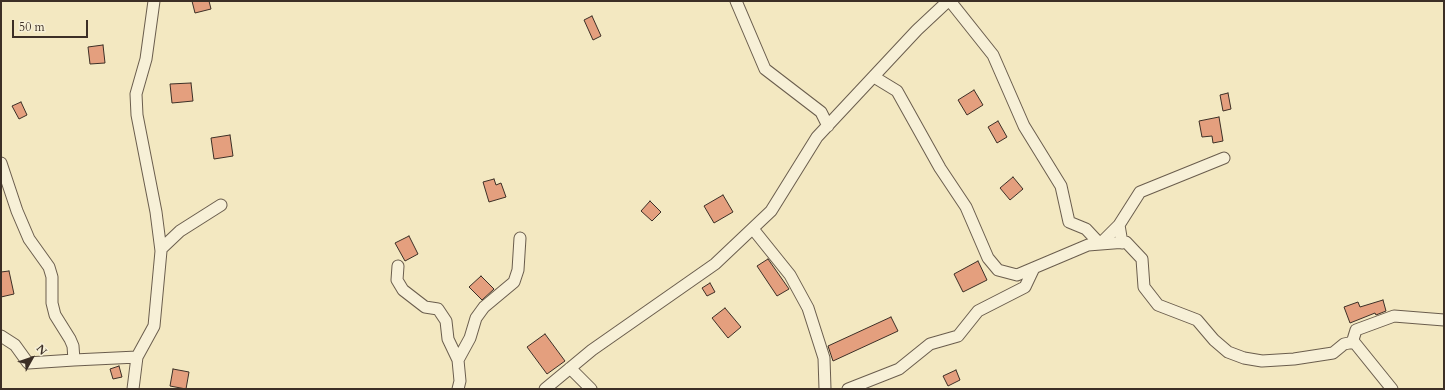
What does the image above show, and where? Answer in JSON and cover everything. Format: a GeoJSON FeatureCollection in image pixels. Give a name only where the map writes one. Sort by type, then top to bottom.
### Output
{"type":"FeatureCollection","features":[{"type":"Feature","properties":{"kind":"street"},"geometry":{"type":"LineString","coordinates":[[133,389],[137,357],[154,326],[161,249],[156,212],[137,115],[136,94],[146,59],[154,1]]}},
{"type":"Feature","properties":{"kind":"street"},"geometry":{"type":"LineString","coordinates":[[736,1],[765,69],[821,112],[828,126]]}},
{"type":"Feature","properties":{"kind":"street"},"geometry":{"type":"LineString","coordinates":[[544,389],[592,350],[715,264],[753,229],[771,211],[817,137],[917,30],[949,1],[993,55],[1024,126],[1061,186],[1069,222],[1086,229],[1100,244]]}},
{"type":"Feature","properties":{"kind":"street"},"geometry":{"type":"LineString","coordinates":[[874,77],[897,91],[940,168],[966,207],[988,258],[998,270],[1017,275],[1088,245],[1126,242],[1142,259],[1144,287],[1158,305],[1197,320],[1214,340],[1228,352],[1244,358],[1262,361],[1294,359],[1333,353],[1344,344],[1354,342],[1392,389]]}},
{"type":"Feature","properties":{"kind":"street"},"geometry":{"type":"LineString","coordinates":[[1100,244],[1119,225],[1140,192],[1224,158]]}},
{"type":"Feature","properties":{"kind":"street"},"geometry":{"type":"LineString","coordinates":[[1,163],[17,211],[29,239],[49,267],[52,277],[52,303],[60,324],[73,346],[74,360]]}},
{"type":"Feature","properties":{"kind":"street"},"geometry":{"type":"LineString","coordinates":[[161,249],[180,232],[221,205]]}},
{"type":"Feature","properties":{"kind":"street"},"geometry":{"type":"LineString","coordinates":[[1119,225],[1122,242]]}},
{"type":"Feature","properties":{"kind":"street"},"geometry":{"type":"LineString","coordinates":[[753,229],[790,274],[808,308],[824,358],[825,389]]}},
{"type":"Feature","properties":{"kind":"street"},"geometry":{"type":"LineString","coordinates":[[458,360],[470,338],[476,318],[484,307],[514,282],[518,270],[520,238]]}},
{"type":"Feature","properties":{"kind":"street"},"geometry":{"type":"LineString","coordinates":[[398,266],[397,280],[404,290],[425,307],[438,309],[446,321],[448,339],[458,360],[460,381],[458,389]]}},
{"type":"Feature","properties":{"kind":"street"},"geometry":{"type":"LineString","coordinates":[[848,389],[899,369],[930,344],[958,336],[978,311],[1025,287],[1034,268]]}},
{"type":"Feature","properties":{"kind":"street"},"geometry":{"type":"LineString","coordinates":[[1352,343],[1356,330],[1394,316],[1444,320]]}},
{"type":"Feature","properties":{"kind":"street"},"geometry":{"type":"LineString","coordinates":[[1,336],[15,345],[28,362],[137,357]]}},
{"type":"Feature","properties":{"kind":"street"},"geometry":{"type":"LineString","coordinates":[[570,368],[591,389]]}},
{"type":"Feature","properties":{"kind":"building"},"geometry":{"type":"Polygon","coordinates":[[[192,1],[209,1],[211,9],[195,13],[192,1]]]}},
{"type":"Feature","properties":{"kind":"building"},"geometry":{"type":"Polygon","coordinates":[[[592,16],[601,36],[593,40],[584,20],[592,16]]]}},
{"type":"Feature","properties":{"kind":"building"},"geometry":{"type":"Polygon","coordinates":[[[103,45],[105,63],[90,64],[88,47],[103,45]]]}},
{"type":"Feature","properties":{"kind":"building"},"geometry":{"type":"Polygon","coordinates":[[[191,83],[193,101],[172,103],[170,84],[191,83]]]}},
{"type":"Feature","properties":{"kind":"building"},"geometry":{"type":"Polygon","coordinates":[[[974,90],[983,105],[967,115],[958,100],[974,90]]]}},
{"type":"Feature","properties":{"kind":"building"},"geometry":{"type":"Polygon","coordinates":[[[1228,93],[1231,109],[1223,111],[1220,95],[1228,93]]]}},
{"type":"Feature","properties":{"kind":"building"},"geometry":{"type":"Polygon","coordinates":[[[21,102],[27,115],[19,119],[12,106],[21,102]]]}},
{"type":"Feature","properties":{"kind":"building"},"geometry":{"type":"Polygon","coordinates":[[[1219,117],[1223,141],[1213,143],[1212,136],[1202,137],[1199,121],[1219,117]]]}},
{"type":"Feature","properties":{"kind":"building"},"geometry":{"type":"Polygon","coordinates":[[[998,121],[1007,137],[997,143],[988,127],[998,121]]]}},
{"type":"Feature","properties":{"kind":"building"},"geometry":{"type":"Polygon","coordinates":[[[230,135],[233,156],[214,159],[211,138],[230,135]]]}},
{"type":"Feature","properties":{"kind":"building"},"geometry":{"type":"Polygon","coordinates":[[[1013,177],[1023,189],[1010,200],[1000,188],[1013,177]]]}},
{"type":"Feature","properties":{"kind":"building"},"geometry":{"type":"Polygon","coordinates":[[[494,179],[496,185],[501,183],[506,197],[489,202],[483,182],[494,179]]]}},
{"type":"Feature","properties":{"kind":"building"},"geometry":{"type":"Polygon","coordinates":[[[723,195],[733,212],[714,223],[704,206],[723,195]]]}},
{"type":"Feature","properties":{"kind":"building"},"geometry":{"type":"Polygon","coordinates":[[[650,201],[661,212],[652,221],[641,211],[650,201]]]}},
{"type":"Feature","properties":{"kind":"building"},"geometry":{"type":"Polygon","coordinates":[[[409,236],[418,254],[405,261],[395,243],[409,236]]]}},
{"type":"Feature","properties":{"kind":"building"},"geometry":{"type":"Polygon","coordinates":[[[768,259],[789,289],[777,296],[757,266],[768,259]]]}},
{"type":"Feature","properties":{"kind":"building"},"geometry":{"type":"Polygon","coordinates":[[[978,261],[987,280],[963,292],[954,274],[978,261]]]}},
{"type":"Feature","properties":{"kind":"building"},"geometry":{"type":"Polygon","coordinates":[[[9,271],[14,294],[1,297],[1,272],[9,271]]]}},
{"type":"Feature","properties":{"kind":"building"},"geometry":{"type":"Polygon","coordinates":[[[481,276],[494,289],[482,300],[469,287],[481,276]]]}},
{"type":"Feature","properties":{"kind":"building"},"geometry":{"type":"Polygon","coordinates":[[[710,283],[715,292],[707,296],[702,288],[710,283]]]}},
{"type":"Feature","properties":{"kind":"building"},"geometry":{"type":"Polygon","coordinates":[[[1383,300],[1386,311],[1376,315],[1375,313],[1350,323],[1344,307],[1358,302],[1360,307],[1383,300]]]}},
{"type":"Feature","properties":{"kind":"building"},"geometry":{"type":"Polygon","coordinates":[[[725,308],[741,327],[728,338],[712,318],[725,308]]]}},
{"type":"Feature","properties":{"kind":"building"},"geometry":{"type":"Polygon","coordinates":[[[891,317],[898,331],[833,361],[828,346],[891,317]]]}},
{"type":"Feature","properties":{"kind":"building"},"geometry":{"type":"Polygon","coordinates":[[[545,334],[565,361],[547,374],[527,347],[545,334]]]}},
{"type":"Feature","properties":{"kind":"building"},"geometry":{"type":"Polygon","coordinates":[[[119,366],[122,377],[113,379],[110,369],[119,366]]]}},
{"type":"Feature","properties":{"kind":"building"},"geometry":{"type":"Polygon","coordinates":[[[173,369],[189,372],[186,389],[170,386],[173,369]]]}},
{"type":"Feature","properties":{"kind":"building"},"geometry":{"type":"Polygon","coordinates":[[[956,370],[960,380],[948,386],[943,376],[956,370]]]}}]}
